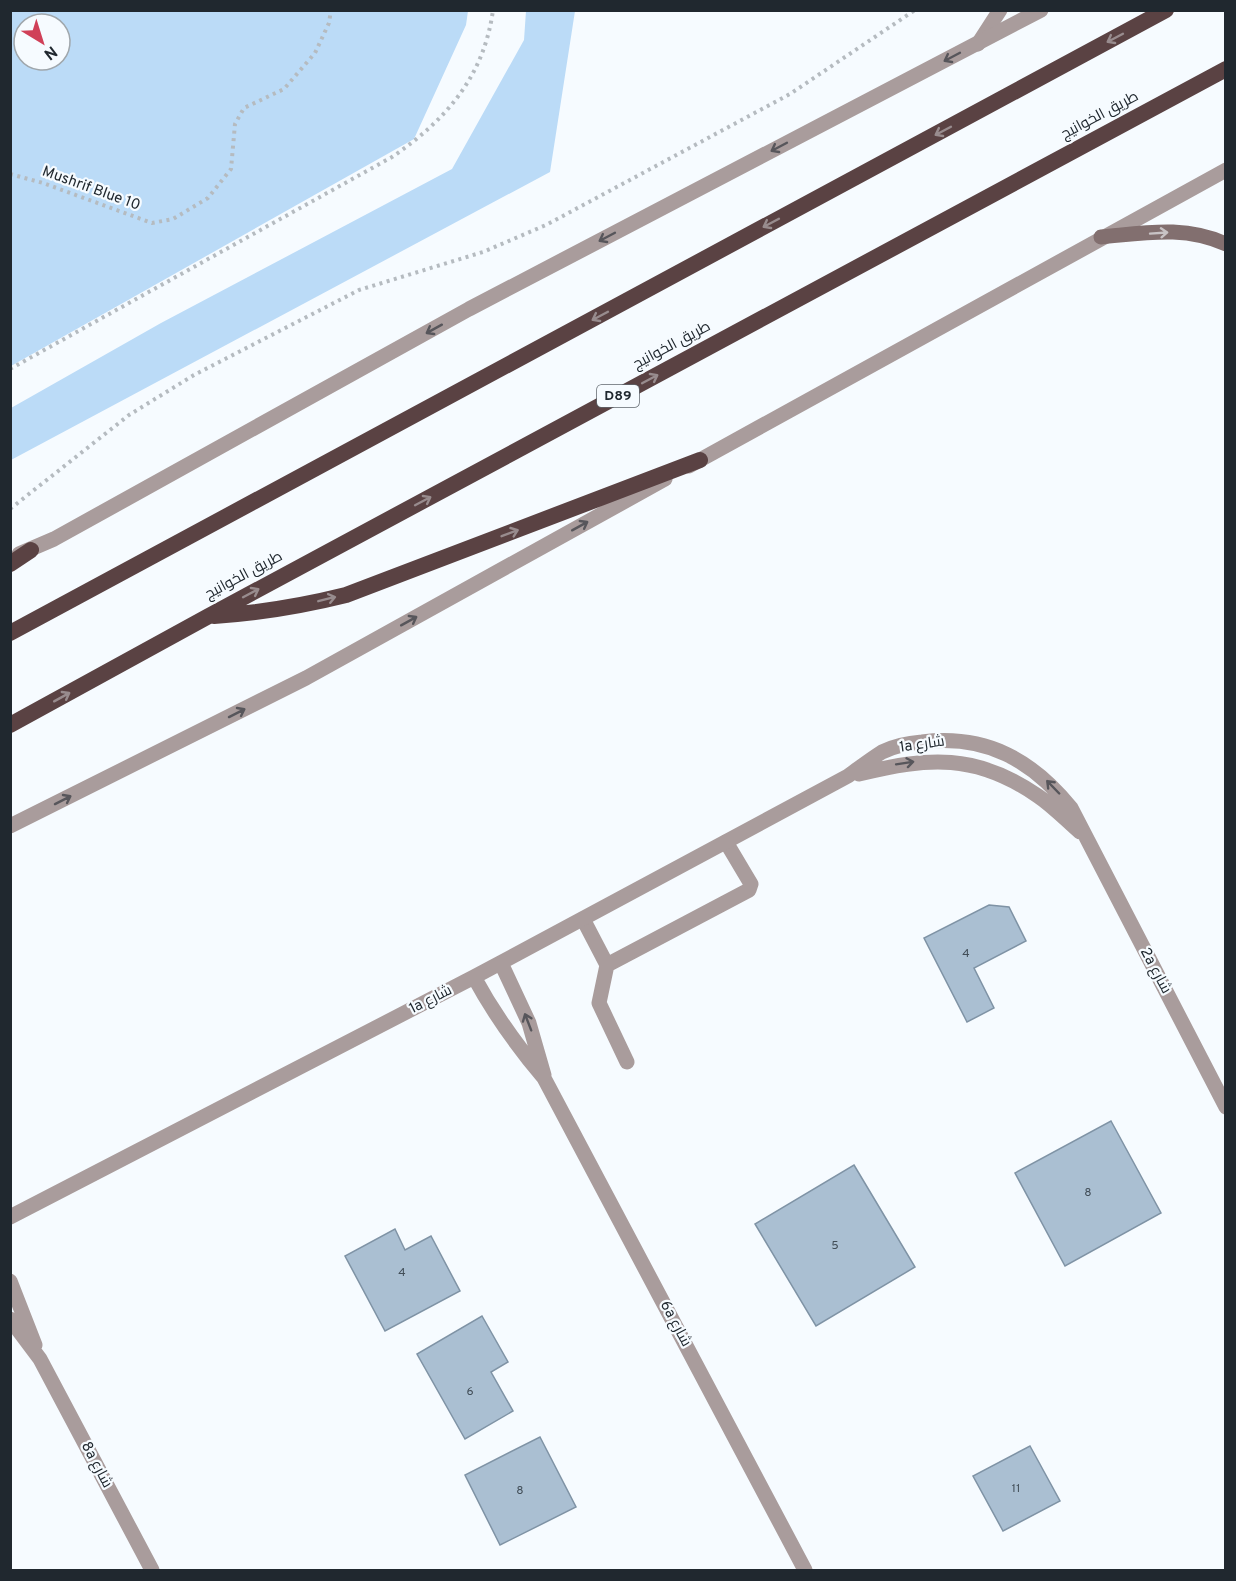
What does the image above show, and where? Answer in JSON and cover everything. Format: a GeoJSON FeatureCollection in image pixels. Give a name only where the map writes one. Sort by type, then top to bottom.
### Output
{"type":"FeatureCollection","features":[{"type":"Feature","properties":{"kind":"highway"},"geometry":{"type":"LineString","coordinates":[[10,633],[1166,10]]}},
{"type":"Feature","properties":{"kind":"highway","name":"طريق الخوانيج"},"geometry":{"type":"LineString","coordinates":[[10,725],[1226,69]]}},
{"type":"Feature","properties":{"kind":"highway"},"geometry":{"type":"LineString","coordinates":[[207,617],[254,614],[346,595],[700,460]]}},
{"type":"Feature","properties":{"kind":"highway"},"geometry":{"type":"LineString","coordinates":[[10,564],[31,550]]}},
{"type":"Feature","properties":{"kind":"main road"},"geometry":{"type":"LineString","coordinates":[[1101,237],[1181,231],[1207,236],[1226,244]]}},
{"type":"Feature","properties":{"kind":"street"},"geometry":{"type":"LineString","coordinates":[[978,44],[1000,10]]}},
{"type":"Feature","properties":{"kind":"street"},"geometry":{"type":"LineString","coordinates":[[10,558],[54,540],[470,309],[1041,10]]}},
{"type":"Feature","properties":{"kind":"street"},"geometry":{"type":"LineString","coordinates":[[10,826],[306,678],[1226,170]]}},
{"type":"Feature","properties":{"kind":"street","name":"1a شارع"},"geometry":{"type":"LineString","coordinates":[[10,1217],[501,963],[848,776],[884,752],[909,743],[935,740],[968,741]]}},
{"type":"Feature","properties":{"kind":"street","name":"2a شارع"},"geometry":{"type":"LineString","coordinates":[[968,741],[1012,756],[1034,770],[1071,808],[1226,1107]]}},
{"type":"Feature","properties":{"kind":"street","name":"1a شارع"},"geometry":{"type":"LineString","coordinates":[[848,776],[922,761],[964,764]]}},
{"type":"Feature","properties":{"kind":"street","name":"2a شارع"},"geometry":{"type":"LineString","coordinates":[[964,764],[985,769],[1023,786],[1084,836]]}},
{"type":"Feature","properties":{"kind":"street"},"geometry":{"type":"LineString","coordinates":[[607,965],[749,890],[750,884],[726,842]]}},
{"type":"Feature","properties":{"kind":"street"},"geometry":{"type":"LineString","coordinates":[[583,919],[607,965],[600,996],[600,1009],[627,1062]]}},
{"type":"Feature","properties":{"kind":"street","name":"6a شارع"},"geometry":{"type":"LineString","coordinates":[[501,963],[529,1023],[544,1078]]}},
{"type":"Feature","properties":{"kind":"street","name":"6a شارع"},"geometry":{"type":"LineString","coordinates":[[474,977],[492,1011],[544,1078],[805,1570]]}},
{"type":"Feature","properties":{"kind":"street","name":"8a شارع"},"geometry":{"type":"LineString","coordinates":[[10,1281],[40,1359],[152,1570]]}},
{"type":"Feature","properties":{"kind":"street","name":"8a شارع"},"geometry":{"type":"LineString","coordinates":[[10,1319],[40,1359]]}},
{"type":"Feature","properties":{"kind":"path","name":"Mushrif Blue 10"},"geometry":{"type":"LineString","coordinates":[[10,174],[43,183],[152,223],[173,219],[208,198],[231,169],[235,124],[244,108],[284,89],[315,53],[329,23],[331,10]]}},
{"type":"Feature","properties":{"kind":"path"},"geometry":{"type":"LineString","coordinates":[[10,369],[392,157],[415,141],[437,122],[472,76],[484,50],[493,10]]}},
{"type":"Feature","properties":{"kind":"path"},"geometry":{"type":"LineString","coordinates":[[10,508],[129,415],[194,375],[358,290],[483,252],[546,225],[790,94],[915,10]]}},
{"type":"Feature","properties":{"kind":"shaded area"},"geometry":{"type":"Polygon","coordinates":[[[11,10],[468,10],[466,25],[414,139],[11,366],[11,10]]]}},
{"type":"Feature","properties":{"kind":"shaded area"},"geometry":{"type":"Polygon","coordinates":[[[526,11],[575,11],[550,172],[11,460],[11,408],[161,323],[452,169],[524,40],[526,11]]]}},
{"type":"Feature","properties":{"kind":"building"},"geometry":{"type":"Polygon","coordinates":[[[989,905],[1009,907],[1026,941],[974,968],[994,1008],[967,1022],[924,938],[989,905]]]}},
{"type":"Feature","properties":{"kind":"building"},"geometry":{"type":"Polygon","coordinates":[[[1111,1121],[1161,1213],[1065,1266],[1015,1173],[1111,1121]]]}},
{"type":"Feature","properties":{"kind":"building"},"geometry":{"type":"Polygon","coordinates":[[[854,1165],[915,1267],[816,1326],[755,1224],[854,1165]]]}},
{"type":"Feature","properties":{"kind":"building"},"geometry":{"type":"Polygon","coordinates":[[[395,1229],[405,1250],[431,1236],[460,1291],[385,1331],[345,1256],[395,1229]]]}},
{"type":"Feature","properties":{"kind":"building"},"geometry":{"type":"Polygon","coordinates":[[[482,1316],[508,1362],[491,1372],[513,1411],[465,1439],[417,1354],[482,1316]]]}},
{"type":"Feature","properties":{"kind":"building"},"geometry":{"type":"Polygon","coordinates":[[[540,1437],[576,1507],[500,1545],[465,1475],[540,1437]]]}},
{"type":"Feature","properties":{"kind":"building"},"geometry":{"type":"Polygon","coordinates":[[[1030,1446],[1060,1501],[1003,1531],[973,1476],[1030,1446]]]}}]}
